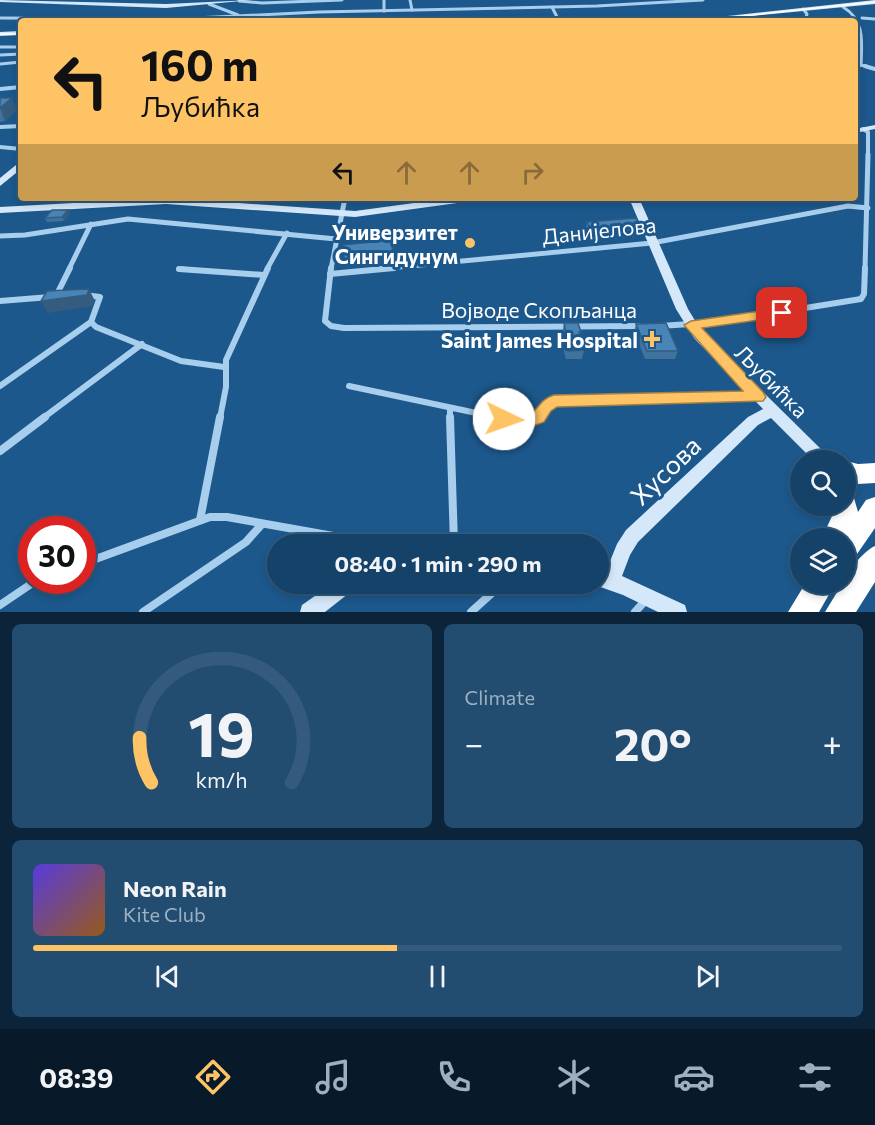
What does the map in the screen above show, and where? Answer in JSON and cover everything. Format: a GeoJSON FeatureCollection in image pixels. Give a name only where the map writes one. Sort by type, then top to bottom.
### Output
{"type":"FeatureCollection","features":[{"type":"Feature","properties":{"kind":"highway"},"geometry":{"type":"LineString","coordinates":[[856,474],[875,473]]}},
{"type":"Feature","properties":{"kind":"highway"},"geometry":{"type":"LineString","coordinates":[[856,534],[875,508]]}},
{"type":"Feature","properties":{"kind":"highway"},"geometry":{"type":"LineString","coordinates":[[839,612],[875,559]]}},
{"type":"Feature","properties":{"kind":"highway"},"geometry":{"type":"LineString","coordinates":[[845,612],[862,593],[875,587]]}},
{"type":"Feature","properties":{"kind":"highway"},"geometry":{"type":"LineString","coordinates":[[802,612],[814,594]]}},
{"type":"Feature","properties":{"kind":"main road"},"geometry":{"type":"LineString","coordinates":[[0,0],[209,4],[225,1]]}},
{"type":"Feature","properties":{"kind":"main road"},"geometry":{"type":"LineString","coordinates":[[76,0],[117,3],[249,0]]}},
{"type":"Feature","properties":{"kind":"main road"},"geometry":{"type":"LineString","coordinates":[[804,10],[875,2]]}},
{"type":"Feature","properties":{"kind":"main road"},"geometry":{"type":"LineString","coordinates":[[736,18],[875,2]]}},
{"type":"Feature","properties":{"kind":"main road"},"geometry":{"type":"LineString","coordinates":[[0,35],[18,34]]}},
{"type":"Feature","properties":{"kind":"main road"},"geometry":{"type":"LineString","coordinates":[[1,182],[18,167]]}},
{"type":"Feature","properties":{"kind":"main road"},"geometry":{"type":"LineString","coordinates":[[0,210],[110,201],[191,202],[341,214],[374,212],[451,201]]}},
{"type":"Feature","properties":{"kind":"main road","name":"Љубићка"},"geometry":{"type":"LineString","coordinates":[[635,201],[652,243],[691,325],[758,397],[812,450]]}},
{"type":"Feature","properties":{"kind":"main road","name":"Хусова"},"geometry":{"type":"LineString","coordinates":[[609,572],[632,536],[753,421],[772,411]]}},
{"type":"Feature","properties":{"kind":"main road"},"geometry":{"type":"LineString","coordinates":[[609,580],[678,612]]}},
{"type":"Feature","properties":{"kind":"main road"},"geometry":{"type":"LineString","coordinates":[[309,612],[333,594]]}},
{"type":"Feature","properties":{"kind":"street"},"geometry":{"type":"LineString","coordinates":[[239,1],[262,3],[342,0]]}},
{"type":"Feature","properties":{"kind":"street"},"geometry":{"type":"LineString","coordinates":[[384,0],[384,10]]}},
{"type":"Feature","properties":{"kind":"street"},"geometry":{"type":"LineString","coordinates":[[410,0],[412,10]]}},
{"type":"Feature","properties":{"kind":"street"},"geometry":{"type":"LineString","coordinates":[[591,0],[597,6]]}},
{"type":"Feature","properties":{"kind":"street"},"geometry":{"type":"LineString","coordinates":[[190,18],[384,10],[597,6],[703,0]]}},
{"type":"Feature","properties":{"kind":"street"},"geometry":{"type":"LineString","coordinates":[[209,4],[240,15]]}},
{"type":"Feature","properties":{"kind":"street"},"geometry":{"type":"LineString","coordinates":[[552,7],[558,18]]}},
{"type":"Feature","properties":{"kind":"street"},"geometry":{"type":"LineString","coordinates":[[843,7],[854,18]]}},
{"type":"Feature","properties":{"kind":"street"},"geometry":{"type":"LineString","coordinates":[[804,10],[807,14],[806,18]]}},
{"type":"Feature","properties":{"kind":"street"},"geometry":{"type":"LineString","coordinates":[[0,18],[18,19]]}},
{"type":"Feature","properties":{"kind":"street"},"geometry":{"type":"LineString","coordinates":[[862,18],[875,18]]}},
{"type":"Feature","properties":{"kind":"street"},"geometry":{"type":"LineString","coordinates":[[858,23],[862,29],[861,65]]}},
{"type":"Feature","properties":{"kind":"street"},"geometry":{"type":"LineString","coordinates":[[0,47],[18,47]]}},
{"type":"Feature","properties":{"kind":"street"},"geometry":{"type":"LineString","coordinates":[[0,55],[18,54]]}},
{"type":"Feature","properties":{"kind":"street"},"geometry":{"type":"LineString","coordinates":[[0,64],[18,62]]}},
{"type":"Feature","properties":{"kind":"street"},"geometry":{"type":"LineString","coordinates":[[858,66],[861,65],[875,69]]}},
{"type":"Feature","properties":{"kind":"street"},"geometry":{"type":"LineString","coordinates":[[0,89],[18,87]]}},
{"type":"Feature","properties":{"kind":"street"},"geometry":{"type":"LineString","coordinates":[[0,127],[18,126]]}},
{"type":"Feature","properties":{"kind":"street"},"geometry":{"type":"LineString","coordinates":[[868,128],[872,170],[868,208]]}},
{"type":"Feature","properties":{"kind":"street"},"geometry":{"type":"LineString","coordinates":[[0,147],[18,149]]}},
{"type":"Feature","properties":{"kind":"street"},"geometry":{"type":"LineString","coordinates":[[330,274],[344,201]]}},
{"type":"Feature","properties":{"kind":"street","name":"Данијелова"},"geometry":{"type":"LineString","coordinates":[[330,274],[652,243],[848,206],[868,208]]}},
{"type":"Feature","properties":{"kind":"street","name":"Војводе Скопљанца"},"geometry":{"type":"LineString","coordinates":[[330,274],[325,321],[331,326],[344,328],[691,325],[861,299],[864,294],[868,208]]}},
{"type":"Feature","properties":{"kind":"street"},"geometry":{"type":"LineString","coordinates":[[0,236],[25,235],[135,219],[336,239]]}},
{"type":"Feature","properties":{"kind":"street"},"geometry":{"type":"LineString","coordinates":[[56,297],[91,224]]}},
{"type":"Feature","properties":{"kind":"street"},"geometry":{"type":"LineString","coordinates":[[201,520],[205,485],[226,387],[224,366],[264,275],[287,233]]}},
{"type":"Feature","properties":{"kind":"street"},"geometry":{"type":"LineString","coordinates":[[179,269],[264,275]]}},
{"type":"Feature","properties":{"kind":"street"},"geometry":{"type":"LineString","coordinates":[[0,301],[64,296]]}},
{"type":"Feature","properties":{"kind":"street"},"geometry":{"type":"LineString","coordinates":[[0,386],[91,322],[100,297],[73,296]]}},
{"type":"Feature","properties":{"kind":"street"},"geometry":{"type":"LineString","coordinates":[[91,322],[96,327],[181,361],[224,366]]}},
{"type":"Feature","properties":{"kind":"street"},"geometry":{"type":"LineString","coordinates":[[0,451],[142,344]]}},
{"type":"Feature","properties":{"kind":"street"},"geometry":{"type":"LineString","coordinates":[[349,386],[522,423],[538,418],[545,407],[554,401],[758,397]]}},
{"type":"Feature","properties":{"kind":"street"},"geometry":{"type":"LineString","coordinates":[[450,408],[454,534]]}},
{"type":"Feature","properties":{"kind":"street"},"geometry":{"type":"LineString","coordinates":[[96,559],[201,520],[219,516],[320,534]]}},
{"type":"Feature","properties":{"kind":"street"},"geometry":{"type":"LineString","coordinates":[[143,612],[246,542],[262,524]]}},
{"type":"Feature","properties":{"kind":"street"},"geometry":{"type":"LineString","coordinates":[[0,605],[18,590]]}},
{"type":"Feature","properties":{"kind":"street"},"geometry":{"type":"LineString","coordinates":[[471,612],[491,594]]}},
{"type":"Feature","properties":{"kind":"street"},"geometry":{"type":"LineString","coordinates":[[635,612],[646,599]]}},
{"type":"Feature","properties":{"kind":"building"},"geometry":{"type":"Polygon","coordinates":[[[0,98],[12,98],[0,108],[0,98]]]}},
{"type":"Feature","properties":{"kind":"building"},"geometry":{"type":"Polygon","coordinates":[[[52,210],[68,210],[62,217],[45,218],[52,210]]]}},
{"type":"Feature","properties":{"kind":"building"},"geometry":{"type":"Polygon","coordinates":[[[636,218],[641,226],[591,229],[587,222],[636,218]]]}},
{"type":"Feature","properties":{"kind":"building"},"geometry":{"type":"Polygon","coordinates":[[[391,240],[394,259],[345,263],[343,245],[391,240]]]}},
{"type":"Feature","properties":{"kind":"building"},"geometry":{"type":"Polygon","coordinates":[[[89,289],[87,295],[41,301],[47,291],[89,289]]]}},
{"type":"Feature","properties":{"kind":"building"},"geometry":{"type":"Polygon","coordinates":[[[564,323],[578,323],[584,350],[568,351],[563,332],[566,332],[564,323]]]}},
{"type":"Feature","properties":{"kind":"building"},"geometry":{"type":"Polygon","coordinates":[[[666,323],[678,351],[647,351],[636,324],[666,323]]]}},
{"type":"Feature","properties":{"kind":"tram line"},"geometry":{"type":"LineString","coordinates":[[723,18],[875,2]]}},
{"type":"Feature","properties":{"kind":"tram line"},"geometry":{"type":"LineString","coordinates":[[0,34],[18,34]]}},
{"type":"Feature","properties":{"kind":"place","name":"Универзитет Сингидунум"},"geometry":{"type":"Point","coordinates":[470,243]}},
{"type":"Feature","properties":{"kind":"place","name":"Saint James Hospital"},"geometry":{"type":"Point","coordinates":[652,339]}},
{"type":"Feature","properties":{"kind":"route"},"geometry":{"type":"LineString","coordinates":[[504,419],[522,423],[530,422],[538,418],[545,407],[554,401],[758,397],[691,325],[782,313]]}}]}
